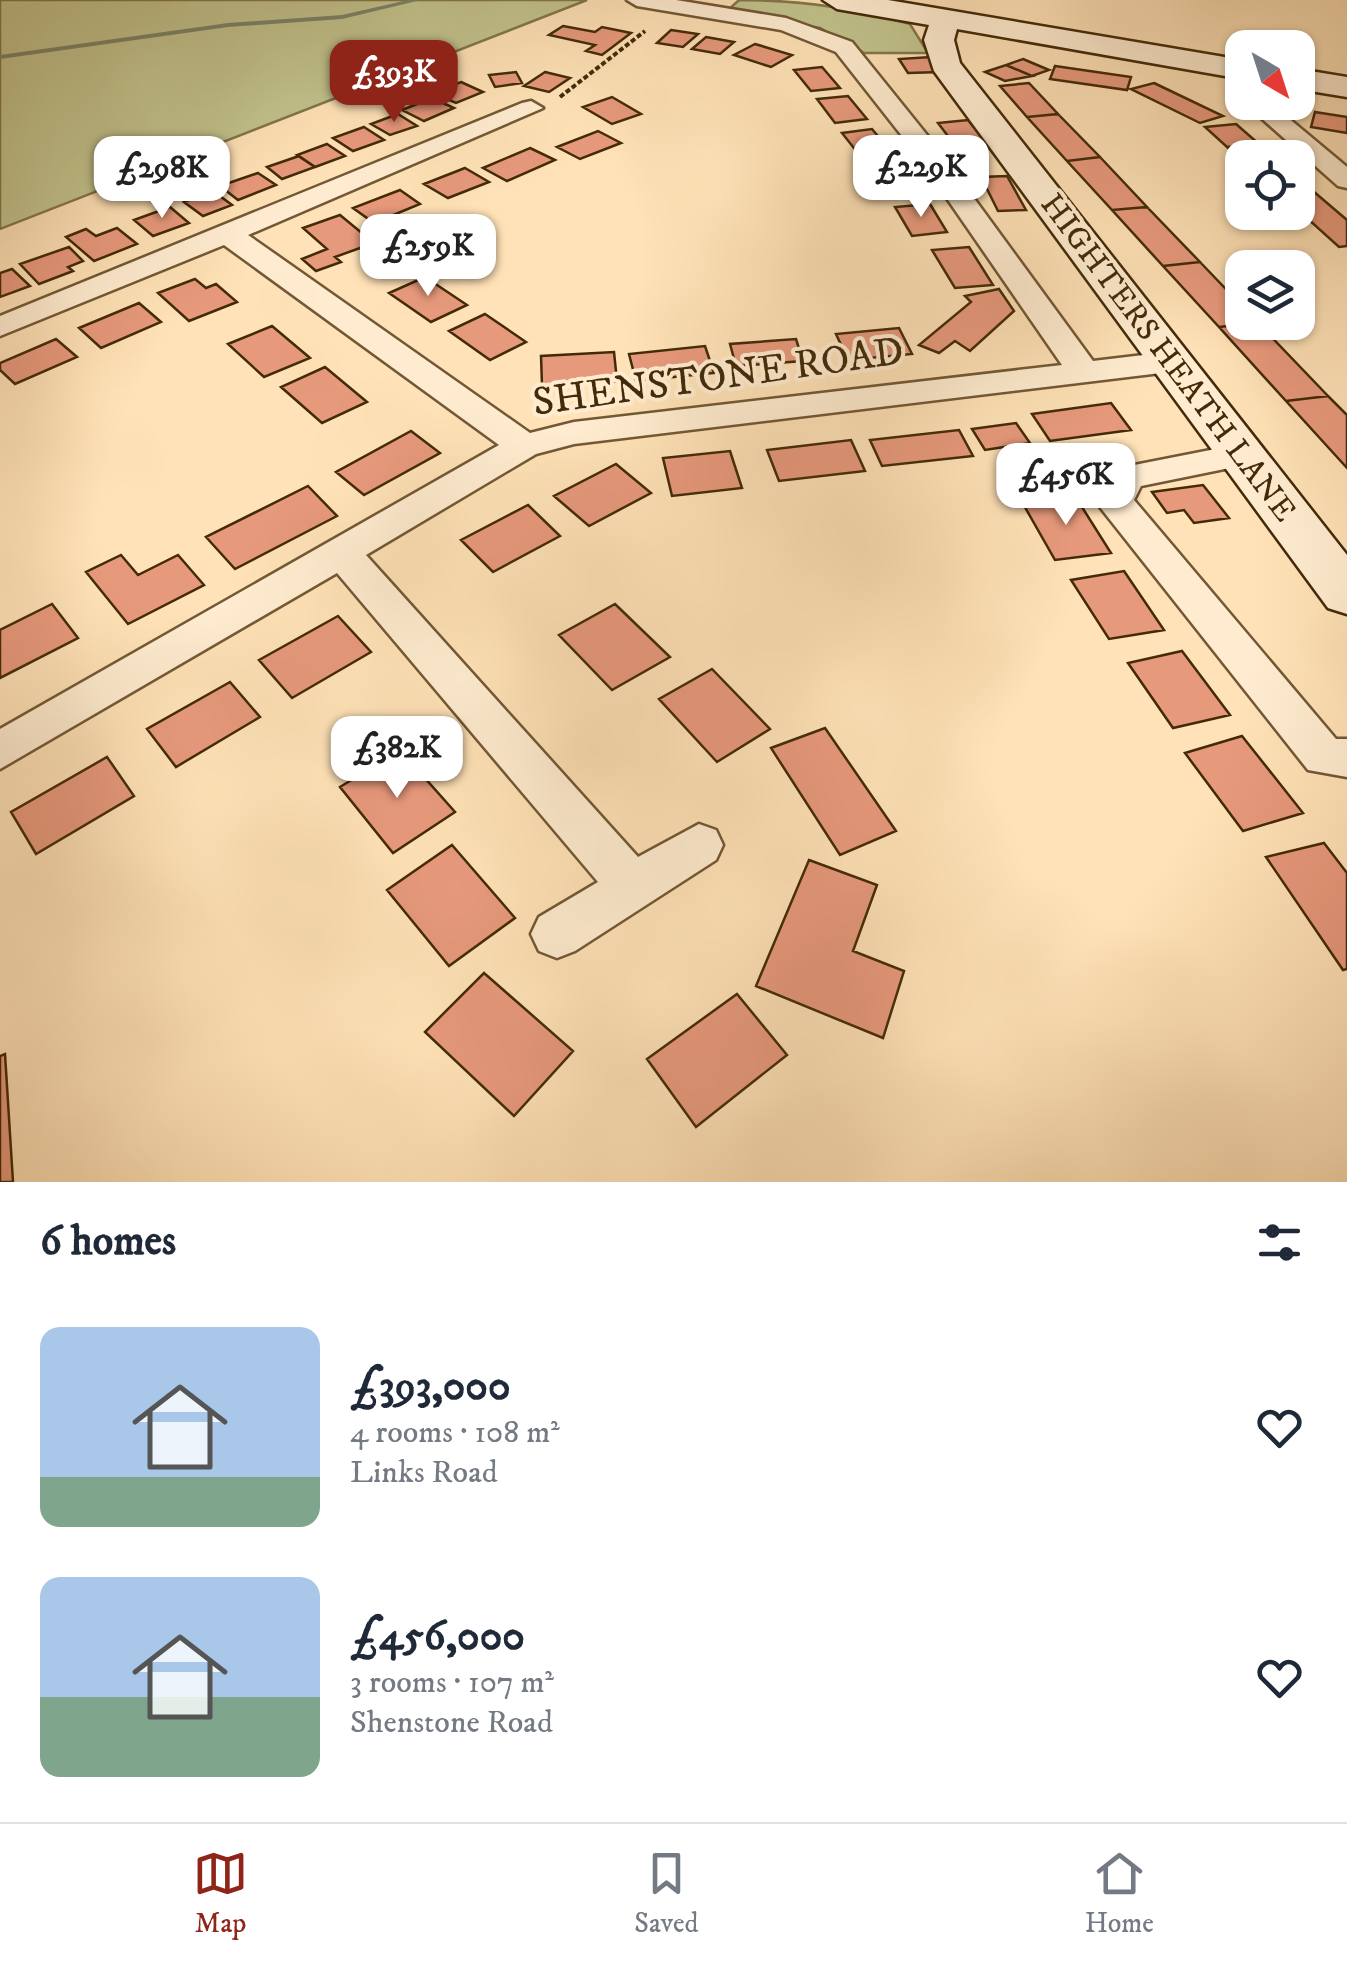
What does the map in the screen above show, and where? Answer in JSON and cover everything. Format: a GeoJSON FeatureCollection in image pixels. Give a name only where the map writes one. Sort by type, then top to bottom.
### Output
{"type":"FeatureCollection","features":[{"type":"Feature","properties":{"kind":"street","name":"HIGHTERS HEATH LANE"},"geometry":{"type":"LineString","coordinates":[[637,0],[675,6],[714,5],[808,30],[844,47],[926,150],[1084,372]]}},
{"type":"Feature","properties":{"kind":"street"},"geometry":{"type":"LineString","coordinates":[[837,0],[1225,69]]}},
{"type":"Feature","properties":{"kind":"street","name":"HIGHTERS HEATH LANE"},"geometry":{"type":"LineString","coordinates":[[946,18],[939,40],[945,64],[1109,272],[1169,362],[1347,594]]}},
{"type":"Feature","properties":{"kind":"street"},"geometry":{"type":"LineString","coordinates":[[1315,82],[1347,88]]}},
{"type":"Feature","properties":{"kind":"street"},"geometry":{"type":"LineString","coordinates":[[504,94],[561,123]]}},
{"type":"Feature","properties":{"kind":"street"},"geometry":{"type":"LineString","coordinates":[[0,327],[531,108]]}},
{"type":"Feature","properties":{"kind":"street"},"geometry":{"type":"LineString","coordinates":[[1275,120],[1347,180]]}},
{"type":"Feature","properties":{"kind":"street"},"geometry":{"type":"LineString","coordinates":[[226,232],[524,446]]}},
{"type":"Feature","properties":{"kind":"street","name":"SHENSTONE ROAD"},"geometry":{"type":"LineString","coordinates":[[0,751],[344,555],[524,446],[574,433],[1169,362]]}},
{"type":"Feature","properties":{"kind":"street"},"geometry":{"type":"LineString","coordinates":[[1241,455],[1127,477],[1115,502],[1324,757],[1347,758]]}},
{"type":"Feature","properties":{"kind":"street"},"geometry":{"type":"LineString","coordinates":[[344,555],[631,885]]}},
{"type":"Feature","properties":{"kind":"street"},"geometry":{"type":"LineString","coordinates":[[557,934],[699,845]]}},
{"type":"Feature","properties":{"kind":"path"},"geometry":{"type":"LineString","coordinates":[[531,108],[560,98],[675,6]]}},
{"type":"Feature","properties":{"kind":"green space"},"geometry":{"type":"Polygon","coordinates":[[[0,0],[587,0],[0,229],[0,0]]]}},
{"type":"Feature","properties":{"kind":"green space"},"geometry":{"type":"Polygon","coordinates":[[[739,0],[825,6],[910,24],[928,53],[864,53],[820,28],[727,11],[739,0]]]}},
{"type":"Feature","properties":{"kind":"building"},"geometry":{"type":"Polygon","coordinates":[[[563,26],[631,33],[602,55],[586,51],[595,45],[549,35],[563,26]]]}},
{"type":"Feature","properties":{"kind":"building"},"geometry":{"type":"Polygon","coordinates":[[[671,30],[698,34],[683,47],[657,43],[671,30]]]}},
{"type":"Feature","properties":{"kind":"building"},"geometry":{"type":"Polygon","coordinates":[[[706,37],[734,42],[720,54],[692,49],[706,37]]]}},
{"type":"Feature","properties":{"kind":"building"},"geometry":{"type":"Polygon","coordinates":[[[755,44],[792,55],[771,67],[734,55],[755,44]]]}},
{"type":"Feature","properties":{"kind":"building"},"geometry":{"type":"Polygon","coordinates":[[[931,57],[940,72],[908,73],[899,59],[931,57]]]}},
{"type":"Feature","properties":{"kind":"building"},"geometry":{"type":"Polygon","coordinates":[[[1023,59],[1049,70],[1032,76],[1006,65],[1023,59]]]}},
{"type":"Feature","properties":{"kind":"building"},"geometry":{"type":"Polygon","coordinates":[[[1006,65],[1032,76],[1005,81],[985,72],[1006,65]]]}},
{"type":"Feature","properties":{"kind":"building"},"geometry":{"type":"Polygon","coordinates":[[[1055,66],[1131,77],[1127,90],[1050,79],[1055,66]]]}},
{"type":"Feature","properties":{"kind":"building"},"geometry":{"type":"Polygon","coordinates":[[[822,67],[840,88],[811,91],[794,70],[822,67]]]}},
{"type":"Feature","properties":{"kind":"building"},"geometry":{"type":"Polygon","coordinates":[[[516,72],[522,83],[495,87],[489,75],[516,72]]]}},
{"type":"Feature","properties":{"kind":"building"},"geometry":{"type":"Polygon","coordinates":[[[545,72],[570,78],[549,92],[524,86],[545,72]]]}},
{"type":"Feature","properties":{"kind":"building"},"geometry":{"type":"Polygon","coordinates":[[[461,82],[483,92],[456,103],[433,93],[461,82]]]}},
{"type":"Feature","properties":{"kind":"building"},"geometry":{"type":"Polygon","coordinates":[[[1029,83],[1058,114],[1027,117],[1000,86],[1029,83]]]}},
{"type":"Feature","properties":{"kind":"building"},"geometry":{"type":"Polygon","coordinates":[[[1154,83],[1223,116],[1200,123],[1131,89],[1154,83]]]}},
{"type":"Feature","properties":{"kind":"building"},"geometry":{"type":"Polygon","coordinates":[[[848,96],[867,119],[835,123],[817,99],[848,96]]]}},
{"type":"Feature","properties":{"kind":"building"},"geometry":{"type":"Polygon","coordinates":[[[612,97],[641,114],[612,124],[583,107],[612,97]]]}},
{"type":"Feature","properties":{"kind":"building"},"geometry":{"type":"Polygon","coordinates":[[[432,98],[454,108],[424,121],[402,110],[432,98]]]}},
{"type":"Feature","properties":{"kind":"building"},"geometry":{"type":"Polygon","coordinates":[[[1315,112],[1347,117],[1347,133],[1311,127],[1315,112]]]}},
{"type":"Feature","properties":{"kind":"building"},"geometry":{"type":"Polygon","coordinates":[[[398,114],[417,126],[390,135],[371,124],[398,114]]]}},
{"type":"Feature","properties":{"kind":"building"},"geometry":{"type":"Polygon","coordinates":[[[1058,114],[1100,157],[1067,161],[1027,117],[1058,114]]]}},
{"type":"Feature","properties":{"kind":"building"},"geometry":{"type":"Polygon","coordinates":[[[968,120],[988,145],[957,148],[938,123],[968,120]]]}},
{"type":"Feature","properties":{"kind":"building"},"geometry":{"type":"Polygon","coordinates":[[[1236,124],[1254,140],[1225,140],[1225,145],[1205,127],[1236,124]]]}},
{"type":"Feature","properties":{"kind":"building"},"geometry":{"type":"Polygon","coordinates":[[[364,127],[384,140],[353,151],[333,138],[364,127]]]}},
{"type":"Feature","properties":{"kind":"building"},"geometry":{"type":"Polygon","coordinates":[[[872,129],[892,153],[861,157],[842,133],[872,129]]]}},
{"type":"Feature","properties":{"kind":"building"},"geometry":{"type":"Polygon","coordinates":[[[598,131],[621,143],[580,159],[557,147],[598,131]]]}},
{"type":"Feature","properties":{"kind":"building"},"geometry":{"type":"Polygon","coordinates":[[[327,144],[345,156],[315,167],[297,155],[327,144]]]}},
{"type":"Feature","properties":{"kind":"building"},"geometry":{"type":"Polygon","coordinates":[[[530,148],[555,160],[507,181],[483,168],[530,148]]]}},
{"type":"Feature","properties":{"kind":"building"},"geometry":{"type":"Polygon","coordinates":[[[299,156],[315,167],[282,179],[267,167],[299,156]]]}},
{"type":"Feature","properties":{"kind":"building"},"geometry":{"type":"Polygon","coordinates":[[[1100,157],[1147,207],[1112,210],[1067,161],[1100,157]]]}},
{"type":"Feature","properties":{"kind":"building"},"geometry":{"type":"Polygon","coordinates":[[[899,162],[917,191],[884,193],[867,165],[899,162]]]}},
{"type":"Feature","properties":{"kind":"building"},"geometry":{"type":"Polygon","coordinates":[[[465,168],[489,182],[448,198],[424,184],[465,168]]]}},
{"type":"Feature","properties":{"kind":"building"},"geometry":{"type":"Polygon","coordinates":[[[258,173],[276,185],[238,200],[220,186],[258,173]]]}},
{"type":"Feature","properties":{"kind":"building"},"geometry":{"type":"Polygon","coordinates":[[[1007,176],[1026,210],[998,211],[981,177],[1007,176]]]}},
{"type":"Feature","properties":{"kind":"building"},"geometry":{"type":"Polygon","coordinates":[[[400,190],[420,204],[374,223],[353,208],[400,190]]]}},
{"type":"Feature","properties":{"kind":"building"},"geometry":{"type":"Polygon","coordinates":[[[213,191],[232,205],[203,216],[184,202],[213,191]]]}},
{"type":"Feature","properties":{"kind":"building"},"geometry":{"type":"Polygon","coordinates":[[[1315,193],[1347,220],[1347,246],[1339,247],[1315,225],[1315,193]]]}},
{"type":"Feature","properties":{"kind":"building"},"geometry":{"type":"Polygon","coordinates":[[[930,204],[947,232],[912,236],[895,207],[930,204]]]}},
{"type":"Feature","properties":{"kind":"building"},"geometry":{"type":"Polygon","coordinates":[[[170,207],[189,223],[153,236],[134,220],[170,207]]]}},
{"type":"Feature","properties":{"kind":"building"},"geometry":{"type":"Polygon","coordinates":[[[1147,207],[1200,262],[1163,266],[1112,210],[1147,207]]]}},
{"type":"Feature","properties":{"kind":"building"},"geometry":{"type":"Polygon","coordinates":[[[340,215],[374,243],[335,257],[341,262],[316,271],[302,259],[327,249],[303,228],[340,215]]]}},
{"type":"Feature","properties":{"kind":"building"},"geometry":{"type":"Polygon","coordinates":[[[117,228],[137,244],[94,261],[66,237],[86,229],[96,236],[117,228]]]}},
{"type":"Feature","properties":{"kind":"building"},"geometry":{"type":"Polygon","coordinates":[[[69,247],[83,261],[68,267],[73,271],[39,284],[20,264],[69,247]]]}},
{"type":"Feature","properties":{"kind":"building"},"geometry":{"type":"Polygon","coordinates":[[[969,247],[993,285],[955,288],[932,250],[969,247]]]}},
{"type":"Feature","properties":{"kind":"building"},"geometry":{"type":"Polygon","coordinates":[[[1200,262],[1225,288],[1225,326],[1219,327],[1163,266],[1200,262]]]}},
{"type":"Feature","properties":{"kind":"building"},"geometry":{"type":"Polygon","coordinates":[[[12,269],[30,286],[0,297],[0,273],[12,269]]]}},
{"type":"Feature","properties":{"kind":"building"},"geometry":{"type":"Polygon","coordinates":[[[425,277],[467,305],[431,322],[389,293],[425,277]]]}},
{"type":"Feature","properties":{"kind":"building"},"geometry":{"type":"Polygon","coordinates":[[[195,279],[206,288],[216,284],[237,302],[189,321],[158,293],[195,279]]]}},
{"type":"Feature","properties":{"kind":"building"},"geometry":{"type":"Polygon","coordinates":[[[999,289],[1014,311],[970,351],[955,341],[939,353],[919,345],[971,302],[965,296],[999,289]]]}},
{"type":"Feature","properties":{"kind":"building"},"geometry":{"type":"Polygon","coordinates":[[[139,303],[161,322],[101,348],[79,328],[139,303]]]}},
{"type":"Feature","properties":{"kind":"building"},"geometry":{"type":"Polygon","coordinates":[[[485,314],[526,342],[490,360],[449,331],[485,314]]]}},
{"type":"Feature","properties":{"kind":"building"},"geometry":{"type":"Polygon","coordinates":[[[272,326],[310,358],[264,377],[228,344],[272,326]]]}},
{"type":"Feature","properties":{"kind":"building"},"geometry":{"type":"Polygon","coordinates":[[[899,328],[912,354],[848,360],[836,334],[899,328]]]}},
{"type":"Feature","properties":{"kind":"building"},"geometry":{"type":"Polygon","coordinates":[[[56,339],[77,357],[15,384],[0,370],[0,363],[56,339]]]}},
{"type":"Feature","properties":{"kind":"building"},"geometry":{"type":"Polygon","coordinates":[[[796,339],[803,361],[736,366],[730,344],[796,339]]]}},
{"type":"Feature","properties":{"kind":"building"},"geometry":{"type":"Polygon","coordinates":[[[1231,340],[1274,340],[1328,396],[1286,401],[1231,340]]]}},
{"type":"Feature","properties":{"kind":"building"},"geometry":{"type":"Polygon","coordinates":[[[705,346],[714,373],[636,381],[629,354],[705,346]]]}},
{"type":"Feature","properties":{"kind":"building"},"geometry":{"type":"Polygon","coordinates":[[[614,352],[617,381],[542,385],[541,356],[614,352]]]}},
{"type":"Feature","properties":{"kind":"building"},"geometry":{"type":"Polygon","coordinates":[[[325,367],[367,402],[322,423],[281,387],[325,367]]]}},
{"type":"Feature","properties":{"kind":"building"},"geometry":{"type":"Polygon","coordinates":[[[1328,396],[1347,415],[1347,468],[1286,401],[1328,396]]]}},
{"type":"Feature","properties":{"kind":"building"},"geometry":{"type":"Polygon","coordinates":[[[1111,403],[1131,430],[1050,441],[1032,414],[1111,403]]]}},
{"type":"Feature","properties":{"kind":"building"},"geometry":{"type":"Polygon","coordinates":[[[1016,423],[1030,443],[985,450],[972,429],[1016,423]]]}},
{"type":"Feature","properties":{"kind":"building"},"geometry":{"type":"Polygon","coordinates":[[[959,430],[973,456],[882,466],[870,440],[959,430]]]}},
{"type":"Feature","properties":{"kind":"building"},"geometry":{"type":"Polygon","coordinates":[[[411,431],[440,453],[364,495],[336,472],[411,431]]]}},
{"type":"Feature","properties":{"kind":"building"},"geometry":{"type":"Polygon","coordinates":[[[851,440],[865,471],[779,481],[767,450],[851,440]]]}},
{"type":"Feature","properties":{"kind":"building"},"geometry":{"type":"Polygon","coordinates":[[[730,451],[742,488],[672,496],[663,458],[730,451]]]}},
{"type":"Feature","properties":{"kind":"building"},"geometry":{"type":"Polygon","coordinates":[[[616,464],[651,493],[589,526],[554,496],[616,464]]]}},
{"type":"Feature","properties":{"kind":"building"},"geometry":{"type":"Polygon","coordinates":[[[1203,485],[1229,518],[1194,523],[1184,510],[1167,513],[1152,492],[1203,485]]]}},
{"type":"Feature","properties":{"kind":"building"},"geometry":{"type":"Polygon","coordinates":[[[308,486],[337,516],[235,569],[206,537],[308,486]]]}},
{"type":"Feature","properties":{"kind":"building"},"geometry":{"type":"Polygon","coordinates":[[[1075,496],[1111,553],[1055,560],[1022,502],[1075,496]]]}},
{"type":"Feature","properties":{"kind":"building"},"geometry":{"type":"Polygon","coordinates":[[[528,505],[560,536],[493,572],[461,540],[528,505]]]}},
{"type":"Feature","properties":{"kind":"building"},"geometry":{"type":"Polygon","coordinates":[[[121,555],[138,575],[178,555],[204,585],[128,624],[86,572],[121,555]]]}},
{"type":"Feature","properties":{"kind":"building"},"geometry":{"type":"Polygon","coordinates":[[[1124,571],[1164,630],[1109,639],[1071,580],[1124,571]]]}},
{"type":"Feature","properties":{"kind":"building"},"geometry":{"type":"Polygon","coordinates":[[[52,604],[78,638],[0,678],[0,630],[52,604]]]}},
{"type":"Feature","properties":{"kind":"building"},"geometry":{"type":"Polygon","coordinates":[[[615,604],[670,657],[612,690],[559,635],[615,604]]]}},
{"type":"Feature","properties":{"kind":"building"},"geometry":{"type":"Polygon","coordinates":[[[338,616],[371,652],[292,698],[259,660],[338,616]]]}},
{"type":"Feature","properties":{"kind":"building"},"geometry":{"type":"Polygon","coordinates":[[[1182,651],[1230,715],[1173,728],[1128,663],[1182,651]]]}},
{"type":"Feature","properties":{"kind":"building"},"geometry":{"type":"Polygon","coordinates":[[[712,669],[770,729],[717,762],[659,699],[712,669]]]}},
{"type":"Feature","properties":{"kind":"building"},"geometry":{"type":"Polygon","coordinates":[[[230,682],[260,717],[176,767],[147,729],[230,682]]]}},
{"type":"Feature","properties":{"kind":"building"},"geometry":{"type":"Polygon","coordinates":[[[825,728],[896,831],[840,855],[771,748],[825,728]]]}},
{"type":"Feature","properties":{"kind":"building"},"geometry":{"type":"Polygon","coordinates":[[[1242,736],[1303,813],[1243,831],[1185,753],[1242,736]]]}},
{"type":"Feature","properties":{"kind":"building"},"geometry":{"type":"Polygon","coordinates":[[[400,750],[455,812],[393,853],[340,787],[400,750]]]}},
{"type":"Feature","properties":{"kind":"building"},"geometry":{"type":"Polygon","coordinates":[[[107,757],[134,796],[36,854],[11,812],[107,757]]]}},
{"type":"Feature","properties":{"kind":"building"},"geometry":{"type":"Polygon","coordinates":[[[1324,843],[1347,873],[1347,969],[1343,970],[1266,857],[1324,843]]]}},
{"type":"Feature","properties":{"kind":"building"},"geometry":{"type":"Polygon","coordinates":[[[452,845],[515,918],[449,966],[387,890],[452,845]]]}},
{"type":"Feature","properties":{"kind":"building"},"geometry":{"type":"Polygon","coordinates":[[[809,860],[877,885],[853,951],[904,971],[883,1038],[756,986],[809,860]]]}},
{"type":"Feature","properties":{"kind":"building"},"geometry":{"type":"Polygon","coordinates":[[[484,973],[573,1051],[514,1116],[425,1032],[484,973]]]}},
{"type":"Feature","properties":{"kind":"building"},"geometry":{"type":"Polygon","coordinates":[[[737,994],[787,1055],[696,1127],[647,1059],[737,994]]]}},
{"type":"Feature","properties":{"kind":"building"},"geometry":{"type":"Polygon","coordinates":[[[5,1054],[13,1182],[0,1182],[0,1056],[5,1054]]]}},
{"type":"Feature","properties":{"kind":"waterway"},"geometry":{"type":"LineString","coordinates":[[0,57],[228,25],[342,17],[417,0]]}}]}
